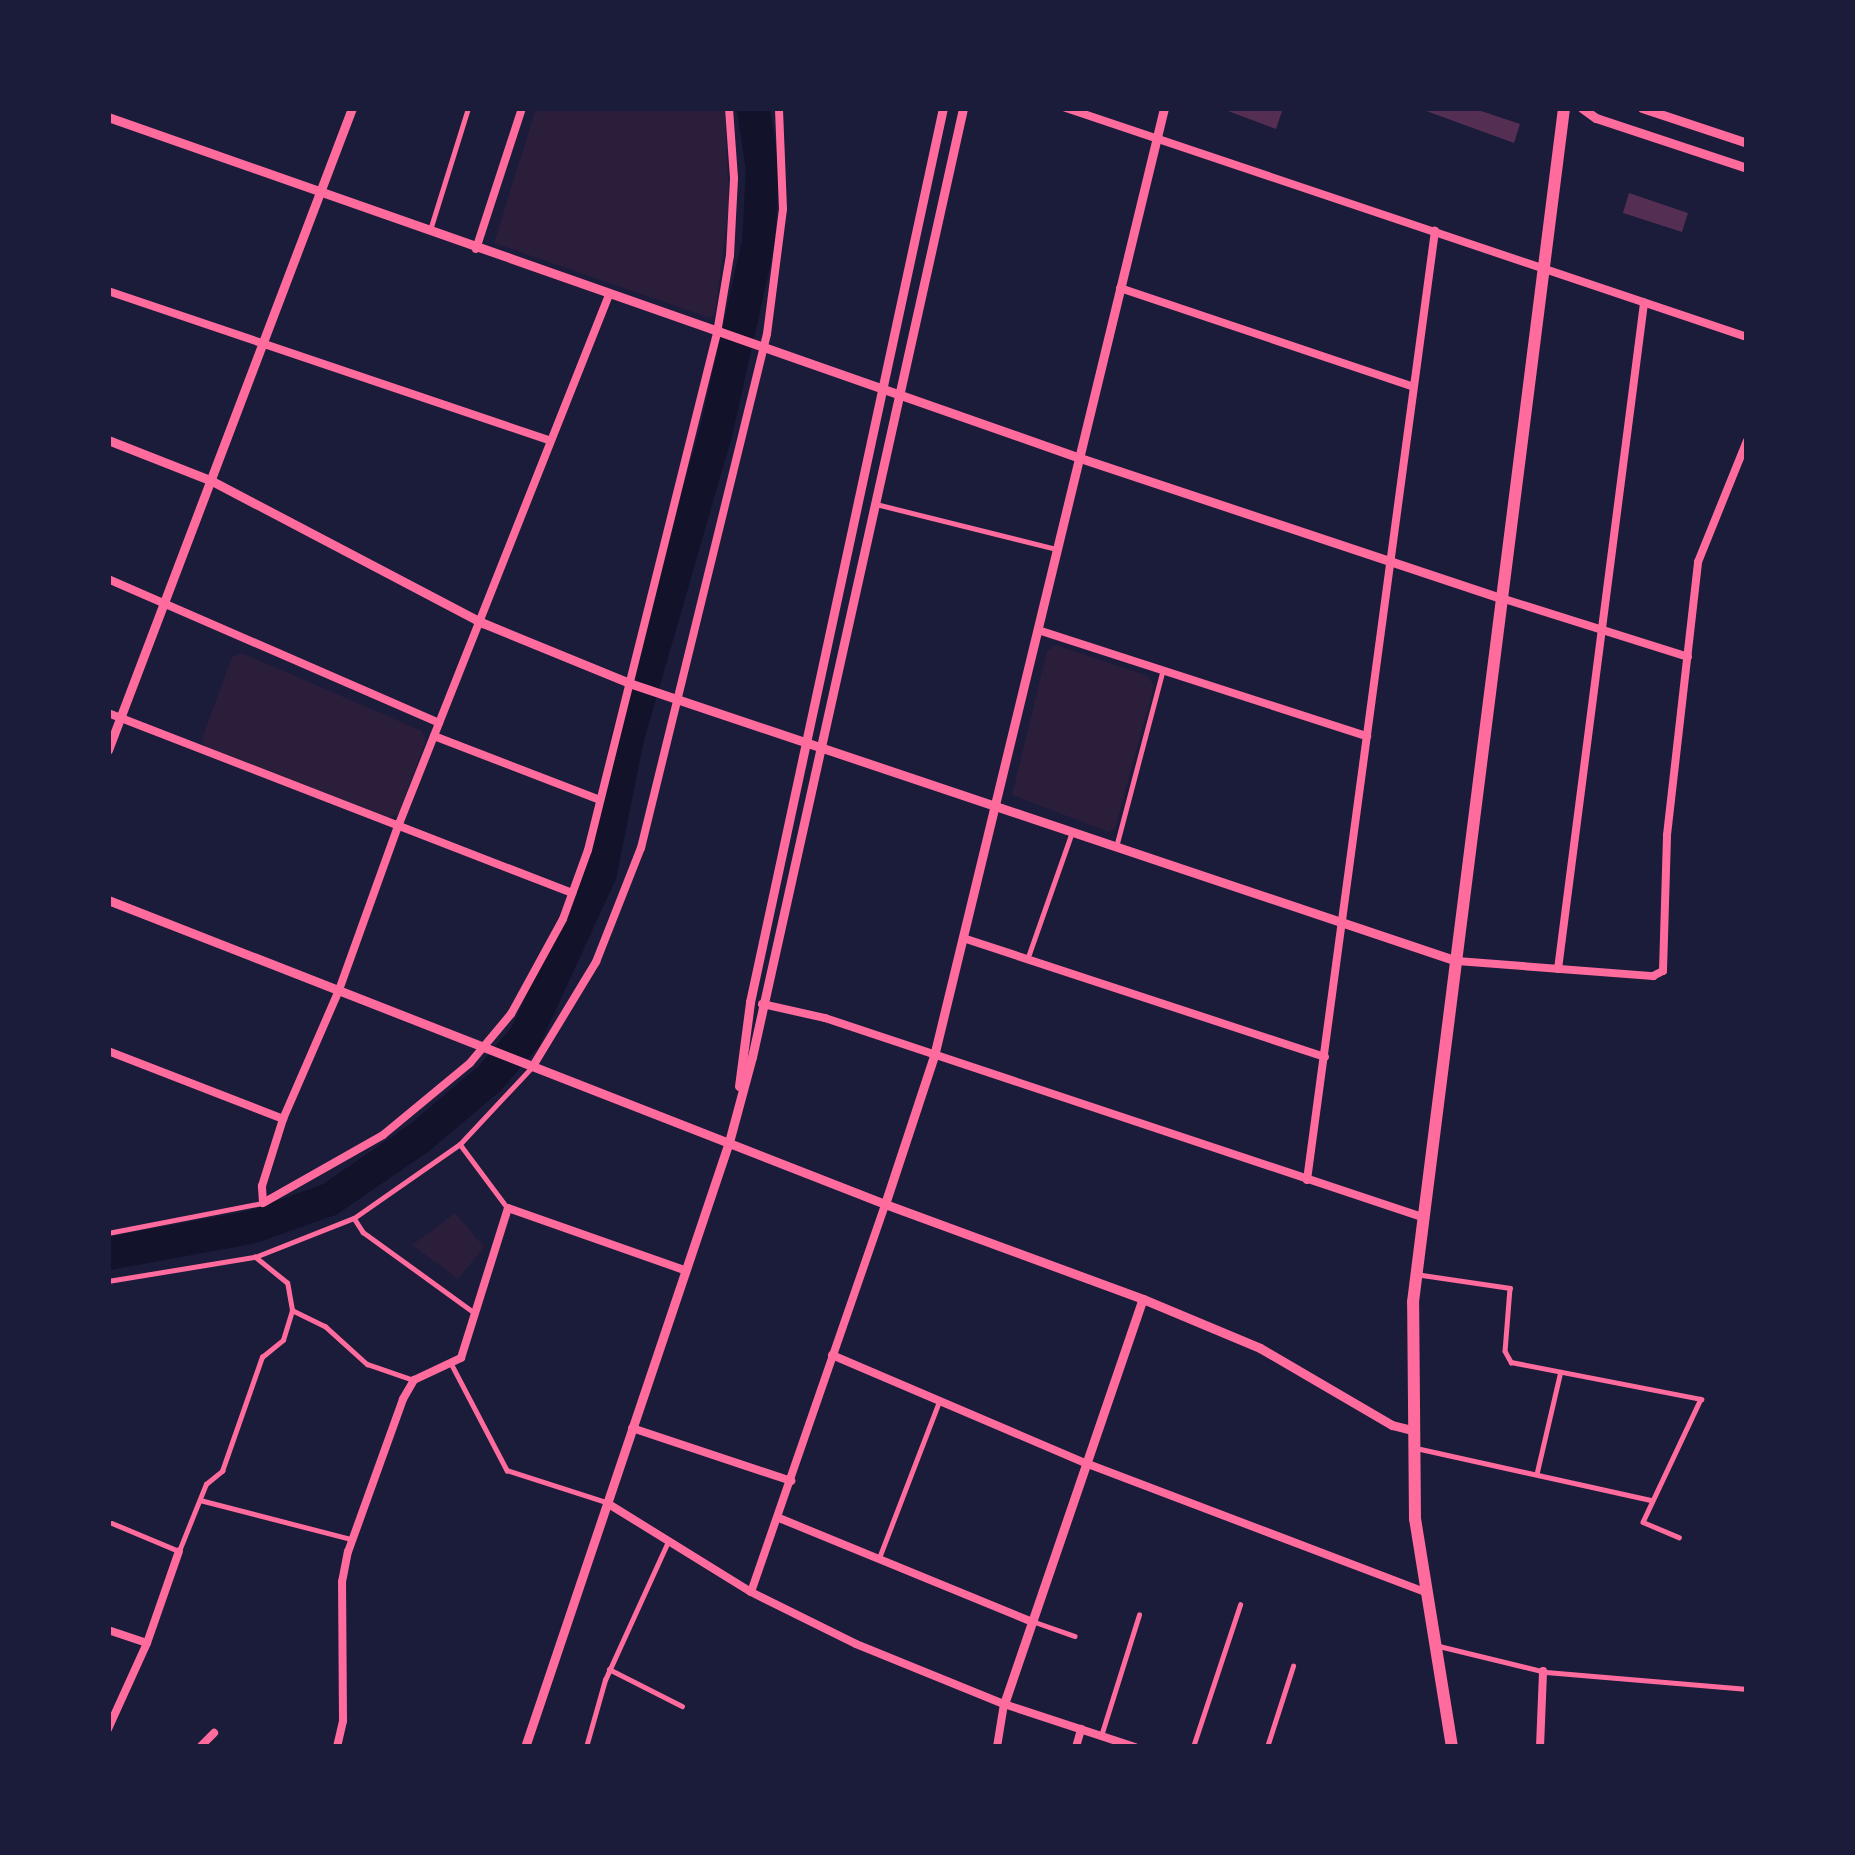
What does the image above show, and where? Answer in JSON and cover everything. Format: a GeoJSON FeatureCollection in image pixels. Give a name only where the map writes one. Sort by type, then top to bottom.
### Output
{"type":"FeatureCollection","features":[{"type":"Feature","properties":{"kind":"main road"},"geometry":{"type":"LineString","coordinates":[[1452,1747],[1423,1591],[1412,1448],[1416,1275],[1564,108]]}},
{"type":"Feature","properties":{"kind":"street"},"geometry":{"type":"LineString","coordinates":[[108,750],[114,715],[212,481],[352,108]]}},
{"type":"Feature","properties":{"kind":"street"},"geometry":{"type":"LineString","coordinates":[[476,249],[522,108]]}},
{"type":"Feature","properties":{"kind":"street"},"geometry":{"type":"LineString","coordinates":[[609,295],[549,440],[483,623],[397,829],[339,990],[283,1119],[262,1186],[263,1203],[383,1135],[489,1049],[533,976],[572,892],[631,684],[717,333],[730,255],[734,178],[729,108]]}},
{"type":"Feature","properties":{"kind":"street"},"geometry":{"type":"LineString","coordinates":[[530,1065],[579,997],[625,898],[764,349],[783,209],[779,108]]}},
{"type":"Feature","properties":{"kind":"street"},"geometry":{"type":"LineString","coordinates":[[737,1103],[750,1002],[943,108]]}},
{"type":"Feature","properties":{"kind":"street"},"geometry":{"type":"LineString","coordinates":[[525,1747],[729,1142],[824,748],[963,108]]}},
{"type":"Feature","properties":{"kind":"street"},"geometry":{"type":"LineString","coordinates":[[1066,108],[1747,337]]}},
{"type":"Feature","properties":{"kind":"street"},"geometry":{"type":"LineString","coordinates":[[751,1592],[934,1056],[1163,108]]}},
{"type":"Feature","properties":{"kind":"street"},"geometry":{"type":"LineString","coordinates":[[1582,108],[1596,118],[1747,168]]}},
{"type":"Feature","properties":{"kind":"street"},"geometry":{"type":"LineString","coordinates":[[1642,108],[1747,143]]}},
{"type":"Feature","properties":{"kind":"street"},"geometry":{"type":"LineString","coordinates":[[108,117],[1080,458],[1688,657]]}},
{"type":"Feature","properties":{"kind":"street"},"geometry":{"type":"LineString","coordinates":[[1307,1180],[1435,230]]}},
{"type":"Feature","properties":{"kind":"street"},"geometry":{"type":"LineString","coordinates":[[1119,287],[1412,386]]}},
{"type":"Feature","properties":{"kind":"street"},"geometry":{"type":"LineString","coordinates":[[108,292],[549,440]]}},
{"type":"Feature","properties":{"kind":"street"},"geometry":{"type":"LineString","coordinates":[[1558,969],[1644,303]]}},
{"type":"Feature","properties":{"kind":"street"},"geometry":{"type":"LineString","coordinates":[[108,440],[212,481],[483,623],[674,699],[1457,962],[1653,976],[1666,965],[1665,859],[1701,551],[1747,440]]}},
{"type":"Feature","properties":{"kind":"street"},"geometry":{"type":"LineString","coordinates":[[108,578],[439,723]]}},
{"type":"Feature","properties":{"kind":"street"},"geometry":{"type":"LineString","coordinates":[[1039,630],[1366,736]]}},
{"type":"Feature","properties":{"kind":"street"},"geometry":{"type":"LineString","coordinates":[[114,715],[397,829],[572,892]]}},
{"type":"Feature","properties":{"kind":"street"},"geometry":{"type":"LineString","coordinates":[[434,736],[600,800]]}},
{"type":"Feature","properties":{"kind":"street"},"geometry":{"type":"LineString","coordinates":[[108,900],[885,1204],[1143,1299],[1260,1348],[1392,1425],[1412,1430]]}},
{"type":"Feature","properties":{"kind":"street"},"geometry":{"type":"LineString","coordinates":[[963,938],[1325,1057]]}},
{"type":"Feature","properties":{"kind":"street"},"geometry":{"type":"LineString","coordinates":[[750,1002],[825,1018],[1422,1217]]}},
{"type":"Feature","properties":{"kind":"street"},"geometry":{"type":"LineString","coordinates":[[108,1051],[283,1119]]}},
{"type":"Feature","properties":{"kind":"street"},"geometry":{"type":"LineString","coordinates":[[337,1747],[344,1701],[342,1582],[352,1539],[397,1412],[414,1380],[461,1358],[508,1208],[684,1270]]}},
{"type":"Feature","properties":{"kind":"street"},"geometry":{"type":"LineString","coordinates":[[997,1747],[1004,1704],[1143,1299]]}},
{"type":"Feature","properties":{"kind":"street"},"geometry":{"type":"LineString","coordinates":[[832,1355],[1088,1464],[1423,1591]]}},
{"type":"Feature","properties":{"kind":"street"},"geometry":{"type":"LineString","coordinates":[[632,1428],[791,1481]]}},
{"type":"Feature","properties":{"kind":"street"},"geometry":{"type":"LineString","coordinates":[[606,1502],[751,1592],[856,1645],[1004,1704],[1135,1747]]}},
{"type":"Feature","properties":{"kind":"street"},"geometry":{"type":"LineString","coordinates":[[778,1518],[1033,1622]]}},
{"type":"Feature","properties":{"kind":"street"},"geometry":{"type":"LineString","coordinates":[[108,1729],[147,1643],[179,1551]]}},
{"type":"Feature","properties":{"kind":"street"},"geometry":{"type":"LineString","coordinates":[[108,1630],[147,1643]]}},
{"type":"Feature","properties":{"kind":"street"},"geometry":{"type":"LineString","coordinates":[[1540,1747],[1543,1672]]}},
{"type":"Feature","properties":{"kind":"street"},"geometry":{"type":"LineString","coordinates":[[1076,1747],[1081,1730]]}},
{"type":"Feature","properties":{"kind":"street"},"geometry":{"type":"LineString","coordinates":[[200,1747],[214,1732]]}},
{"type":"Feature","properties":{"kind":"lane"},"geometry":{"type":"LineString","coordinates":[[430,232],[468,108]]}},
{"type":"Feature","properties":{"kind":"lane"},"geometry":{"type":"LineString","coordinates":[[875,503],[1057,549]]}},
{"type":"Feature","properties":{"kind":"lane"},"geometry":{"type":"LineString","coordinates":[[1116,847],[1162,673]]}},
{"type":"Feature","properties":{"kind":"lane"},"geometry":{"type":"LineString","coordinates":[[1028,960],[1072,832]]}},
{"type":"Feature","properties":{"kind":"lane"},"geometry":{"type":"LineString","coordinates":[[108,1281],[255,1257],[354,1218],[460,1144],[530,1065]]}},
{"type":"Feature","properties":{"kind":"lane"},"geometry":{"type":"LineString","coordinates":[[460,1144],[508,1208]]}},
{"type":"Feature","properties":{"kind":"lane"},"geometry":{"type":"LineString","coordinates":[[108,1233],[263,1203]]}},
{"type":"Feature","properties":{"kind":"lane"},"geometry":{"type":"LineString","coordinates":[[354,1218],[363,1232],[475,1313]]}},
{"type":"Feature","properties":{"kind":"lane"},"geometry":{"type":"LineString","coordinates":[[112,1523],[179,1551],[206,1484],[222,1471],[262,1357],[283,1340],[292,1310],[287,1283],[255,1257]]}},
{"type":"Feature","properties":{"kind":"lane"},"geometry":{"type":"LineString","coordinates":[[1416,1275],[1510,1288],[1508,1359],[1701,1399],[1650,1500],[1645,1526],[1679,1537]]}},
{"type":"Feature","properties":{"kind":"lane"},"geometry":{"type":"LineString","coordinates":[[292,1310],[325,1325],[367,1364],[414,1380]]}},
{"type":"Feature","properties":{"kind":"lane"},"geometry":{"type":"LineString","coordinates":[[452,1364],[507,1470],[606,1502]]}},
{"type":"Feature","properties":{"kind":"lane"},"geometry":{"type":"LineString","coordinates":[[1536,1474],[1560,1373]]}},
{"type":"Feature","properties":{"kind":"lane"},"geometry":{"type":"LineString","coordinates":[[879,1558],[939,1402]]}},
{"type":"Feature","properties":{"kind":"lane"},"geometry":{"type":"LineString","coordinates":[[1412,1448],[1650,1500]]}},
{"type":"Feature","properties":{"kind":"lane"},"geometry":{"type":"LineString","coordinates":[[200,1500],[352,1539]]}},
{"type":"Feature","properties":{"kind":"lane"},"geometry":{"type":"LineString","coordinates":[[586,1747],[609,1669],[668,1542]]}},
{"type":"Feature","properties":{"kind":"lane"},"geometry":{"type":"LineString","coordinates":[[1193,1747],[1240,1605]]}},
{"type":"Feature","properties":{"kind":"lane"},"geometry":{"type":"LineString","coordinates":[[1100,1736],[1139,1615]]}},
{"type":"Feature","properties":{"kind":"lane"},"geometry":{"type":"LineString","coordinates":[[1033,1622],[1075,1636]]}},
{"type":"Feature","properties":{"kind":"lane"},"geometry":{"type":"LineString","coordinates":[[1433,1646],[1543,1672],[1747,1689]]}},
{"type":"Feature","properties":{"kind":"lane"},"geometry":{"type":"LineString","coordinates":[[1268,1747],[1293,1666]]}},
{"type":"Feature","properties":{"kind":"lane"},"geometry":{"type":"LineString","coordinates":[[609,1669],[682,1706]]}},
{"type":"Feature","properties":{"kind":"shaded area"},"geometry":{"type":"Polygon","coordinates":[[[536,108],[725,108],[729,205],[715,314],[710,318],[494,243],[536,108]]]}},
{"type":"Feature","properties":{"kind":"shaded area"},"geometry":{"type":"Polygon","coordinates":[[[1056,645],[1148,676],[1154,686],[1115,829],[1109,832],[1012,795],[1047,651],[1056,645]]]}},
{"type":"Feature","properties":{"kind":"shaded area"},"geometry":{"type":"Polygon","coordinates":[[[242,653],[422,731],[426,740],[399,814],[389,818],[205,748],[202,738],[232,657],[242,653]]]}},
{"type":"Feature","properties":{"kind":"shaded area"},"geometry":{"type":"Polygon","coordinates":[[[455,1213],[484,1247],[458,1279],[412,1245],[455,1213]]]}},
{"type":"Feature","properties":{"kind":"building"},"geometry":{"type":"Polygon","coordinates":[[[1220,108],[1283,108],[1276,129],[1220,108]]]}},
{"type":"Feature","properties":{"kind":"building"},"geometry":{"type":"Polygon","coordinates":[[[1418,108],[1472,108],[1520,124],[1514,143],[1418,108]]]}},
{"type":"Feature","properties":{"kind":"building"},"geometry":{"type":"Polygon","coordinates":[[[1629,193],[1688,213],[1682,232],[1623,213],[1629,193]]]}},
{"type":"Feature","properties":{"kind":"waterway"},"geometry":{"type":"LineString","coordinates":[[108,1253],[250,1227],[329,1199],[418,1138],[489,1078],[525,1036],[600,872],[627,738],[715,434],[758,242],[762,169],[753,108]]}}]}
